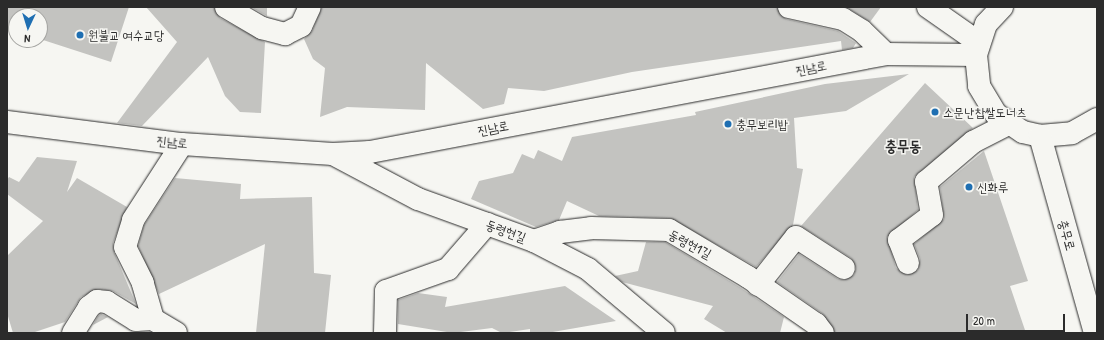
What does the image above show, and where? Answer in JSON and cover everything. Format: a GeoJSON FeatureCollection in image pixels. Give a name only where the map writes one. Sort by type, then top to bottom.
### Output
{"type":"FeatureCollection","features":[{"type":"Feature","properties":{"kind":"street"},"geometry":{"type":"LineString","coordinates":[[226,7],[262,28],[285,34],[301,26],[310,8]]}},
{"type":"Feature","properties":{"kind":"street"},"geometry":{"type":"LineString","coordinates":[[789,7],[843,19],[862,31],[886,54]]}},
{"type":"Feature","properties":{"kind":"street"},"geometry":{"type":"LineString","coordinates":[[928,7],[977,48]]}},
{"type":"Feature","properties":{"kind":"street"},"geometry":{"type":"LineString","coordinates":[[1002,7],[986,24],[977,48],[976,70],[986,101],[1008,124],[1040,136],[1072,133],[1097,119]]}},
{"type":"Feature","properties":{"kind":"street","name":"진남로"},"geometry":{"type":"LineString","coordinates":[[7,122],[182,144],[333,154],[370,152],[886,54],[977,48]]}},
{"type":"Feature","properties":{"kind":"street"},"geometry":{"type":"LineString","coordinates":[[908,263],[899,240],[932,214],[926,182],[974,142],[1008,124]]}},
{"type":"Feature","properties":{"kind":"street","name":"충무로"},"geometry":{"type":"LineString","coordinates":[[1040,136],[1094,333]]}},
{"type":"Feature","properties":{"kind":"street"},"geometry":{"type":"LineString","coordinates":[[153,319],[143,283],[126,247],[133,220],[182,144]]}},
{"type":"Feature","properties":{"kind":"street","name":"동령현길"},"geometry":{"type":"LineString","coordinates":[[333,154],[418,199],[534,241],[588,269],[664,333]]}},
{"type":"Feature","properties":{"kind":"street"},"geometry":{"type":"LineString","coordinates":[[385,333],[386,291],[448,269],[487,224]]}},
{"type":"Feature","properties":{"kind":"street","name":"동령현1길"},"geometry":{"type":"LineString","coordinates":[[534,241],[560,232],[591,228],[669,230],[758,284],[816,324],[823,333]]}},
{"type":"Feature","properties":{"kind":"street"},"geometry":{"type":"LineString","coordinates":[[758,284],[796,237],[844,268]]}},
{"type":"Feature","properties":{"kind":"street"},"geometry":{"type":"LineString","coordinates":[[73,333],[89,307],[97,301],[108,302],[136,320],[153,319],[176,333]]}},
{"type":"Feature","properties":{"kind":"building","name":"원불교 여수교당"},"geometry":{"type":"Polygon","coordinates":[[[7,7],[129,7],[111,62],[48,42],[48,8],[8,8],[7,28],[7,7]]]}},
{"type":"Feature","properties":{"kind":"building"},"geometry":{"type":"Polygon","coordinates":[[[146,7],[214,7],[220,18],[265,42],[261,113],[240,112],[225,96],[208,57],[142,126],[117,123],[177,42],[146,7]]]}},
{"type":"Feature","properties":{"kind":"building"},"geometry":{"type":"Polygon","coordinates":[[[251,7],[267,7],[267,16],[251,7]]]}},
{"type":"Feature","properties":{"kind":"building"},"geometry":{"type":"Polygon","coordinates":[[[322,7],[777,7],[786,19],[838,31],[856,43],[853,48],[842,50],[841,41],[632,72],[544,91],[508,88],[504,104],[483,109],[426,63],[425,110],[347,107],[320,117],[325,68],[313,59],[304,39],[312,31],[322,7]]]}},
{"type":"Feature","properties":{"kind":"building"},"geometry":{"type":"Polygon","coordinates":[[[846,7],[881,7],[870,22],[846,7]]]}},
{"type":"Feature","properties":{"kind":"building"},"geometry":{"type":"Polygon","coordinates":[[[909,74],[846,111],[794,118],[797,168],[803,169],[793,225],[756,267],[670,218],[599,216],[567,201],[559,220],[536,227],[471,199],[479,181],[513,173],[522,154],[534,159],[538,150],[562,161],[572,137],[696,115],[695,112],[825,84],[909,74]]]}},
{"type":"Feature","properties":{"kind":"building"},"geometry":{"type":"Polygon","coordinates":[[[925,83],[973,128],[914,177],[918,210],[887,237],[896,268],[907,275],[918,270],[920,259],[914,244],[944,219],[940,187],[984,151],[1028,281],[1010,286],[1026,333],[835,333],[823,314],[777,282],[799,254],[838,279],[844,280],[854,275],[856,268],[851,258],[801,226],[925,83]]]}},
{"type":"Feature","properties":{"kind":"building"},"geometry":{"type":"Polygon","coordinates":[[[37,157],[77,161],[67,192],[77,178],[127,207],[113,243],[114,252],[136,304],[113,291],[98,289],[81,297],[65,322],[32,333],[13,333],[7,313],[7,256],[43,221],[7,194],[7,180],[9,177],[19,182],[37,157]]]}},
{"type":"Feature","properties":{"kind":"building"},"geometry":{"type":"Polygon","coordinates":[[[175,178],[241,184],[240,199],[312,197],[314,273],[331,275],[325,333],[256,333],[265,244],[159,294],[138,246],[144,225],[175,178]]]}},
{"type":"Feature","properties":{"kind":"building"},"geometry":{"type":"Polygon","coordinates":[[[646,242],[665,242],[741,288],[784,317],[780,333],[727,333],[704,319],[713,306],[622,282],[615,276],[638,271],[646,242]]]}},
{"type":"Feature","properties":{"kind":"building"},"geometry":{"type":"Polygon","coordinates":[[[565,286],[616,321],[547,333],[530,333],[530,329],[502,333],[492,328],[453,333],[398,324],[398,300],[418,293],[447,297],[445,307],[565,286]]]}},
{"type":"Feature","properties":{"kind":"building"},"geometry":{"type":"Polygon","coordinates":[[[101,314],[108,317],[93,325],[98,316],[101,314]]]}},
{"type":"Feature","properties":{"kind":"place","name":"원불교 여수교당"},"geometry":{"type":"Point","coordinates":[80,35]}},
{"type":"Feature","properties":{"kind":"place","name":"소문난찹쌀도너츠"},"geometry":{"type":"Point","coordinates":[935,112]}},
{"type":"Feature","properties":{"kind":"place","name":"충무보리밥"},"geometry":{"type":"Point","coordinates":[728,124]}},
{"type":"Feature","properties":{"kind":"place","name":"신화루"},"geometry":{"type":"Point","coordinates":[969,187]}},
{"type":"Feature","properties":{"kind":"district","name":"충무동"},"geometry":{"type":"Point","coordinates":[903,146]}}]}
